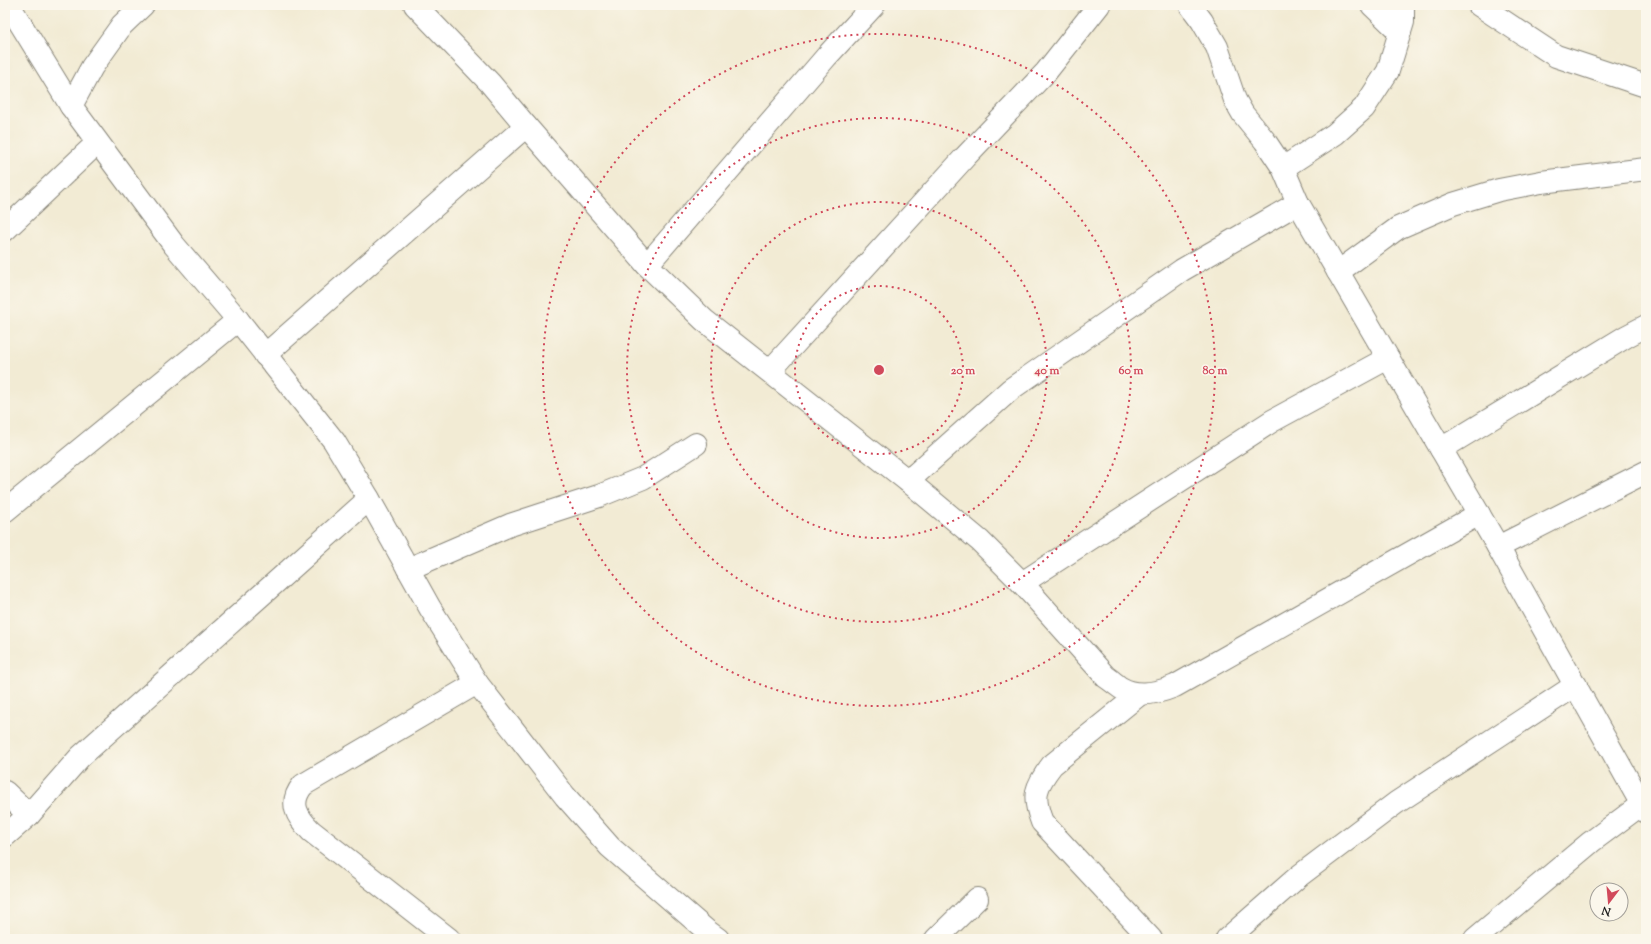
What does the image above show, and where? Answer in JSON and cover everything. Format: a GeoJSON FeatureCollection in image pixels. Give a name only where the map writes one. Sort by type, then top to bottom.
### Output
{"type":"FeatureCollection","features":[{"type":"Feature","properties":{"kind":"street"},"geometry":{"type":"LineString","coordinates":[[9,5],[71,106],[174,245],[238,320],[334,441],[369,499],[430,608],[477,683],[565,796],[610,847],[718,939]]}},
{"type":"Feature","properties":{"kind":"street"},"geometry":{"type":"LineString","coordinates":[[71,106],[92,67],[122,25],[143,5]]}},
{"type":"Feature","properties":{"kind":"street"},"geometry":{"type":"LineString","coordinates":[[414,5],[490,83],[647,265],[704,320],[908,481],[980,541],[1022,583],[1106,677],[1122,689],[1140,694],[1157,693],[1175,686],[1479,514]]}},
{"type":"Feature","properties":{"kind":"street"},"geometry":{"type":"LineString","coordinates":[[647,265],[827,56],[874,5]]}},
{"type":"Feature","properties":{"kind":"street"},"geometry":{"type":"LineString","coordinates":[[770,371],[965,157],[1046,72],[1099,5]]}},
{"type":"Feature","properties":{"kind":"street"},"geometry":{"type":"LineString","coordinates":[[1190,5],[1218,47],[1236,100],[1243,114],[1265,141],[1283,168],[1298,203],[1498,547],[1644,808],[1592,842],[1475,939]]}},
{"type":"Feature","properties":{"kind":"street"},"geometry":{"type":"LineString","coordinates":[[1372,5],[1400,32]]}},
{"type":"Feature","properties":{"kind":"street"},"geometry":{"type":"LineString","coordinates":[[1283,168],[1335,134],[1364,108],[1388,71],[1403,22],[1403,5]]}},
{"type":"Feature","properties":{"kind":"street"},"geometry":{"type":"LineString","coordinates":[[1479,5],[1556,56],[1646,86]]}},
{"type":"Feature","properties":{"kind":"street"},"geometry":{"type":"LineString","coordinates":[[265,355],[526,126]]}},
{"type":"Feature","properties":{"kind":"street"},"geometry":{"type":"LineString","coordinates":[[5,230],[98,143]]}},
{"type":"Feature","properties":{"kind":"street"},"geometry":{"type":"LineString","coordinates":[[1338,272],[1398,228],[1453,204],[1499,190],[1542,182],[1646,170]]}},
{"type":"Feature","properties":{"kind":"street"},"geometry":{"type":"LineString","coordinates":[[908,481],[1011,389],[1182,270],[1298,203]]}},
{"type":"Feature","properties":{"kind":"street"},"geometry":{"type":"LineString","coordinates":[[5,511],[238,320]]}},
{"type":"Feature","properties":{"kind":"street"},"geometry":{"type":"LineString","coordinates":[[1441,449],[1627,336],[1646,326]]}},
{"type":"Feature","properties":{"kind":"street"},"geometry":{"type":"LineString","coordinates":[[1022,583],[1272,420],[1388,358]]}},
{"type":"Feature","properties":{"kind":"street"},"geometry":{"type":"LineString","coordinates":[[408,569],[510,525],[599,496],[643,478],[696,444]]}},
{"type":"Feature","properties":{"kind":"street"},"geometry":{"type":"LineString","coordinates":[[1498,547],[1646,472]]}},
{"type":"Feature","properties":{"kind":"street"},"geometry":{"type":"LineString","coordinates":[[5,836],[28,815],[80,757],[369,499]]}},
{"type":"Feature","properties":{"kind":"street"},"geometry":{"type":"LineString","coordinates":[[449,939],[311,831],[299,818],[295,809],[297,792],[303,786],[477,683]]}},
{"type":"Feature","properties":{"kind":"street"},"geometry":{"type":"LineString","coordinates":[[1227,939],[1299,876],[1396,803],[1576,685]]}},
{"type":"Feature","properties":{"kind":"street"},"geometry":{"type":"LineString","coordinates":[[1140,694],[1052,765],[1043,777],[1037,791],[1036,806],[1042,822],[1151,939]]}},
{"type":"Feature","properties":{"kind":"street"},"geometry":{"type":"LineString","coordinates":[[5,792],[28,815]]}},
{"type":"Feature","properties":{"kind":"street"},"geometry":{"type":"LineString","coordinates":[[936,939],[977,899]]}}]}
